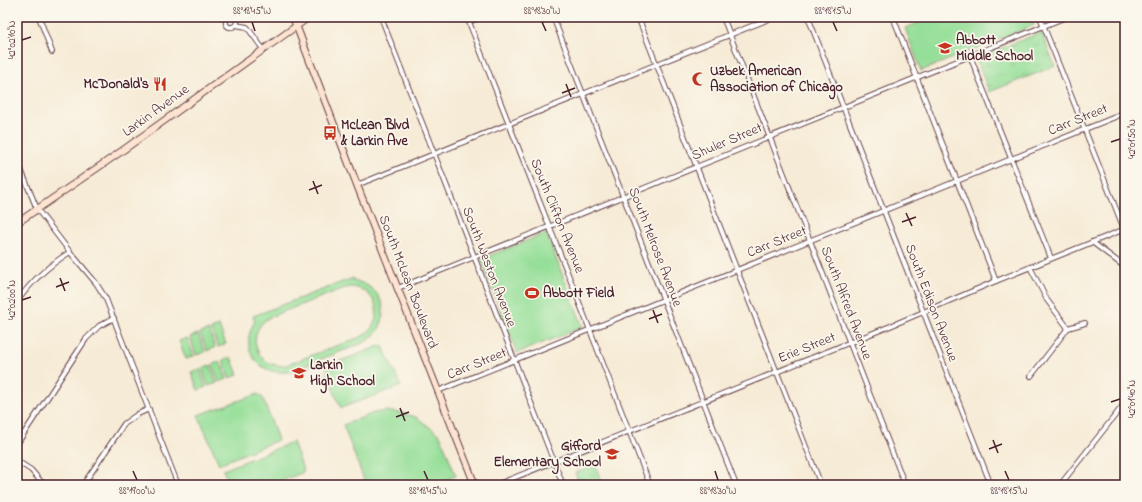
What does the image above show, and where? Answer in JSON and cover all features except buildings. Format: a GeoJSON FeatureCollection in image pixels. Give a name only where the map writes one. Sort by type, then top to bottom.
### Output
{"type":"FeatureCollection","features":[{"type":"Feature","properties":{"kind":"main road","name":"South McLean Boulevard"},"geometry":{"type":"LineString","coordinates":[[293,17],[357,185],[475,485]]}},
{"type":"Feature","properties":{"kind":"main road","name":"Larkin Avenue"},"geometry":{"type":"LineString","coordinates":[[17,223],[119,153],[309,17]]}},
{"type":"Feature","properties":{"kind":"street"},"geometry":{"type":"LineString","coordinates":[[39,17],[52,52]]}},
{"type":"Feature","properties":{"kind":"street"},"geometry":{"type":"LineString","coordinates":[[228,17],[225,22],[228,27],[233,27],[236,25],[247,28],[263,49]]}},
{"type":"Feature","properties":{"kind":"street"},"geometry":{"type":"LineString","coordinates":[[234,17],[237,21],[236,25]]}},
{"type":"Feature","properties":{"kind":"street","name":"South Weston Avenue"},"geometry":{"type":"LineString","coordinates":[[381,17],[563,485]]}},
{"type":"Feature","properties":{"kind":"street","name":"South Clifton Avenue"},"geometry":{"type":"LineString","coordinates":[[467,17],[650,485]]}},
{"type":"Feature","properties":{"kind":"street"},"geometry":{"type":"LineString","coordinates":[[469,22],[480,17]]}},
{"type":"Feature","properties":{"kind":"street","name":"South Melrose Avenue"},"geometry":{"type":"LineString","coordinates":[[553,17],[736,485]]}},
{"type":"Feature","properties":{"kind":"street"},"geometry":{"type":"LineString","coordinates":[[638,17],[821,485]]}},
{"type":"Feature","properties":{"kind":"street","name":"South Alfred Avenue"},"geometry":{"type":"LineString","coordinates":[[723,17],[905,485]]}},
{"type":"Feature","properties":{"kind":"street"},"geometry":{"type":"LineString","coordinates":[[357,185],[774,17]]}},
{"type":"Feature","properties":{"kind":"street","name":"South Edison Avenue"},"geometry":{"type":"LineString","coordinates":[[808,17],[991,485]]}},
{"type":"Feature","properties":{"kind":"street"},"geometry":{"type":"LineString","coordinates":[[893,17],[996,281]]}},
{"type":"Feature","properties":{"kind":"street"},"geometry":{"type":"LineString","coordinates":[[1040,17],[1124,229]]}},
{"type":"Feature","properties":{"kind":"street","name":"Shuler Street"},"geometry":{"type":"LineString","coordinates":[[398,288],[549,228],[769,136],[1066,17]]}},
{"type":"Feature","properties":{"kind":"street"},"geometry":{"type":"LineString","coordinates":[[970,56],[1051,258]]}},
{"type":"Feature","properties":{"kind":"street","name":"Carr Street"},"geometry":{"type":"LineString","coordinates":[[438,391],[1125,113]]}},
{"type":"Feature","properties":{"kind":"street"},"geometry":{"type":"LineString","coordinates":[[17,160],[37,209],[106,299],[178,485]]}},
{"type":"Feature","properties":{"kind":"street","name":"Erie Street"},"geometry":{"type":"LineString","coordinates":[[496,485],[777,372],[1124,229]]}},
{"type":"Feature","properties":{"kind":"street"},"geometry":{"type":"LineString","coordinates":[[1092,242],[1125,268]]}},
{"type":"Feature","properties":{"kind":"street"},"geometry":{"type":"LineString","coordinates":[[17,302],[31,283],[42,272],[70,252]]}},
{"type":"Feature","properties":{"kind":"street"},"geometry":{"type":"LineString","coordinates":[[1030,267],[1046,300],[1068,328]]}},
{"type":"Feature","properties":{"kind":"street"},"geometry":{"type":"LineString","coordinates":[[17,444],[86,339],[99,326],[114,318]]}},
{"type":"Feature","properties":{"kind":"street"},"geometry":{"type":"LineString","coordinates":[[1031,376],[1068,328],[1085,323]]}},
{"type":"Feature","properties":{"kind":"street"},"geometry":{"type":"LineString","coordinates":[[1060,485],[1125,403]]}},
{"type":"Feature","properties":{"kind":"street"},"geometry":{"type":"LineString","coordinates":[[83,485],[124,424],[138,414],[149,409]]}},
{"type":"Feature","properties":{"kind":"street"},"geometry":{"type":"LineString","coordinates":[[17,461],[31,470],[44,485]]}},
{"type":"Feature","properties":{"kind":"green space","name":"Abbott Middle School"},"geometry":{"type":"Polygon","coordinates":[[[932,17],[1031,17],[1034,25],[921,71],[905,28],[932,17]]]}},
{"type":"Feature","properties":{"kind":"green space"},"geometry":{"type":"Polygon","coordinates":[[[1040,33],[1042,34],[1055,66],[989,92],[977,61],[978,57],[1040,33]]]}},
{"type":"Feature","properties":{"kind":"green space","name":"Abbott Field"},"geometry":{"type":"Polygon","coordinates":[[[546,233],[583,327],[517,353],[481,259],[546,233]]]}},
{"type":"Feature","properties":{"kind":"green space"},"geometry":{"type":"Polygon","coordinates":[[[353,278],[354,281],[365,284],[374,291],[380,299],[383,308],[383,318],[379,328],[373,336],[363,343],[288,372],[277,372],[267,369],[259,364],[254,358],[250,350],[249,340],[250,331],[255,321],[253,316],[353,278]],[[351,287],[342,289],[272,316],[263,322],[258,330],[256,348],[260,355],[275,365],[286,365],[360,337],[374,324],[376,316],[376,308],[373,301],[368,294],[361,289],[351,287]]]}},
{"type":"Feature","properties":{"kind":"green space"},"geometry":{"type":"Polygon","coordinates":[[[219,326],[226,344],[218,347],[211,329],[219,326]]]}},
{"type":"Feature","properties":{"kind":"green space"},"geometry":{"type":"Polygon","coordinates":[[[209,330],[215,347],[207,351],[200,333],[209,330]]]}},
{"type":"Feature","properties":{"kind":"green space"},"geometry":{"type":"Polygon","coordinates":[[[198,334],[205,352],[196,355],[190,337],[198,334]]]}},
{"type":"Feature","properties":{"kind":"green space"},"geometry":{"type":"Polygon","coordinates":[[[187,338],[194,356],[186,359],[179,341],[187,338]]]}},
{"type":"Feature","properties":{"kind":"green space"},"geometry":{"type":"Polygon","coordinates":[[[382,345],[401,386],[341,408],[327,375],[327,366],[382,345]]]}},
{"type":"Feature","properties":{"kind":"green space"},"geometry":{"type":"Polygon","coordinates":[[[231,357],[238,375],[229,378],[223,360],[231,357]]]}},
{"type":"Feature","properties":{"kind":"green space"},"geometry":{"type":"Polygon","coordinates":[[[220,361],[227,379],[219,382],[212,365],[220,361]]]}},
{"type":"Feature","properties":{"kind":"green space"},"geometry":{"type":"Polygon","coordinates":[[[210,365],[217,383],[208,386],[202,368],[210,365]]]}},
{"type":"Feature","properties":{"kind":"green space"},"geometry":{"type":"Polygon","coordinates":[[[200,369],[206,387],[198,390],[191,372],[200,369]]]}},
{"type":"Feature","properties":{"kind":"green space"},"geometry":{"type":"Polygon","coordinates":[[[258,394],[263,398],[278,440],[219,464],[198,415],[258,394]]]}},
{"type":"Feature","properties":{"kind":"green space"},"geometry":{"type":"Polygon","coordinates":[[[386,411],[416,417],[440,435],[456,476],[434,485],[366,485],[343,425],[374,413],[386,411]]]}},
{"type":"Feature","properties":{"kind":"green space"},"geometry":{"type":"Polygon","coordinates":[[[293,442],[304,472],[271,485],[230,485],[223,470],[293,442]]]}},
{"type":"Feature","properties":{"kind":"green space"},"geometry":{"type":"Polygon","coordinates":[[[595,465],[602,482],[595,485],[580,485],[575,473],[595,465]]]}},
{"type":"Feature","properties":{"kind":"place","name":"Abbott Middle School"},"geometry":{"type":"Point","coordinates":[945,48]}},
{"type":"Feature","properties":{"kind":"place","name":"Uzbek American Association of Chicago"},"geometry":{"type":"Point","coordinates":[699,79]}},
{"type":"Feature","properties":{"kind":"place","name":"McDonald's"},"geometry":{"type":"Point","coordinates":[160,84]}},
{"type":"Feature","properties":{"kind":"place","name":"McLean Blvd & Larkin Ave"},"geometry":{"type":"Point","coordinates":[330,133]}},
{"type":"Feature","properties":{"kind":"place","name":"Abbott Field"},"geometry":{"type":"Point","coordinates":[532,293]}},
{"type":"Feature","properties":{"kind":"place","name":"Larkin High School"},"geometry":{"type":"Point","coordinates":[299,373]}},
{"type":"Feature","properties":{"kind":"place","name":"Gifford Elementary School"},"geometry":{"type":"Point","coordinates":[612,454]}}]}
